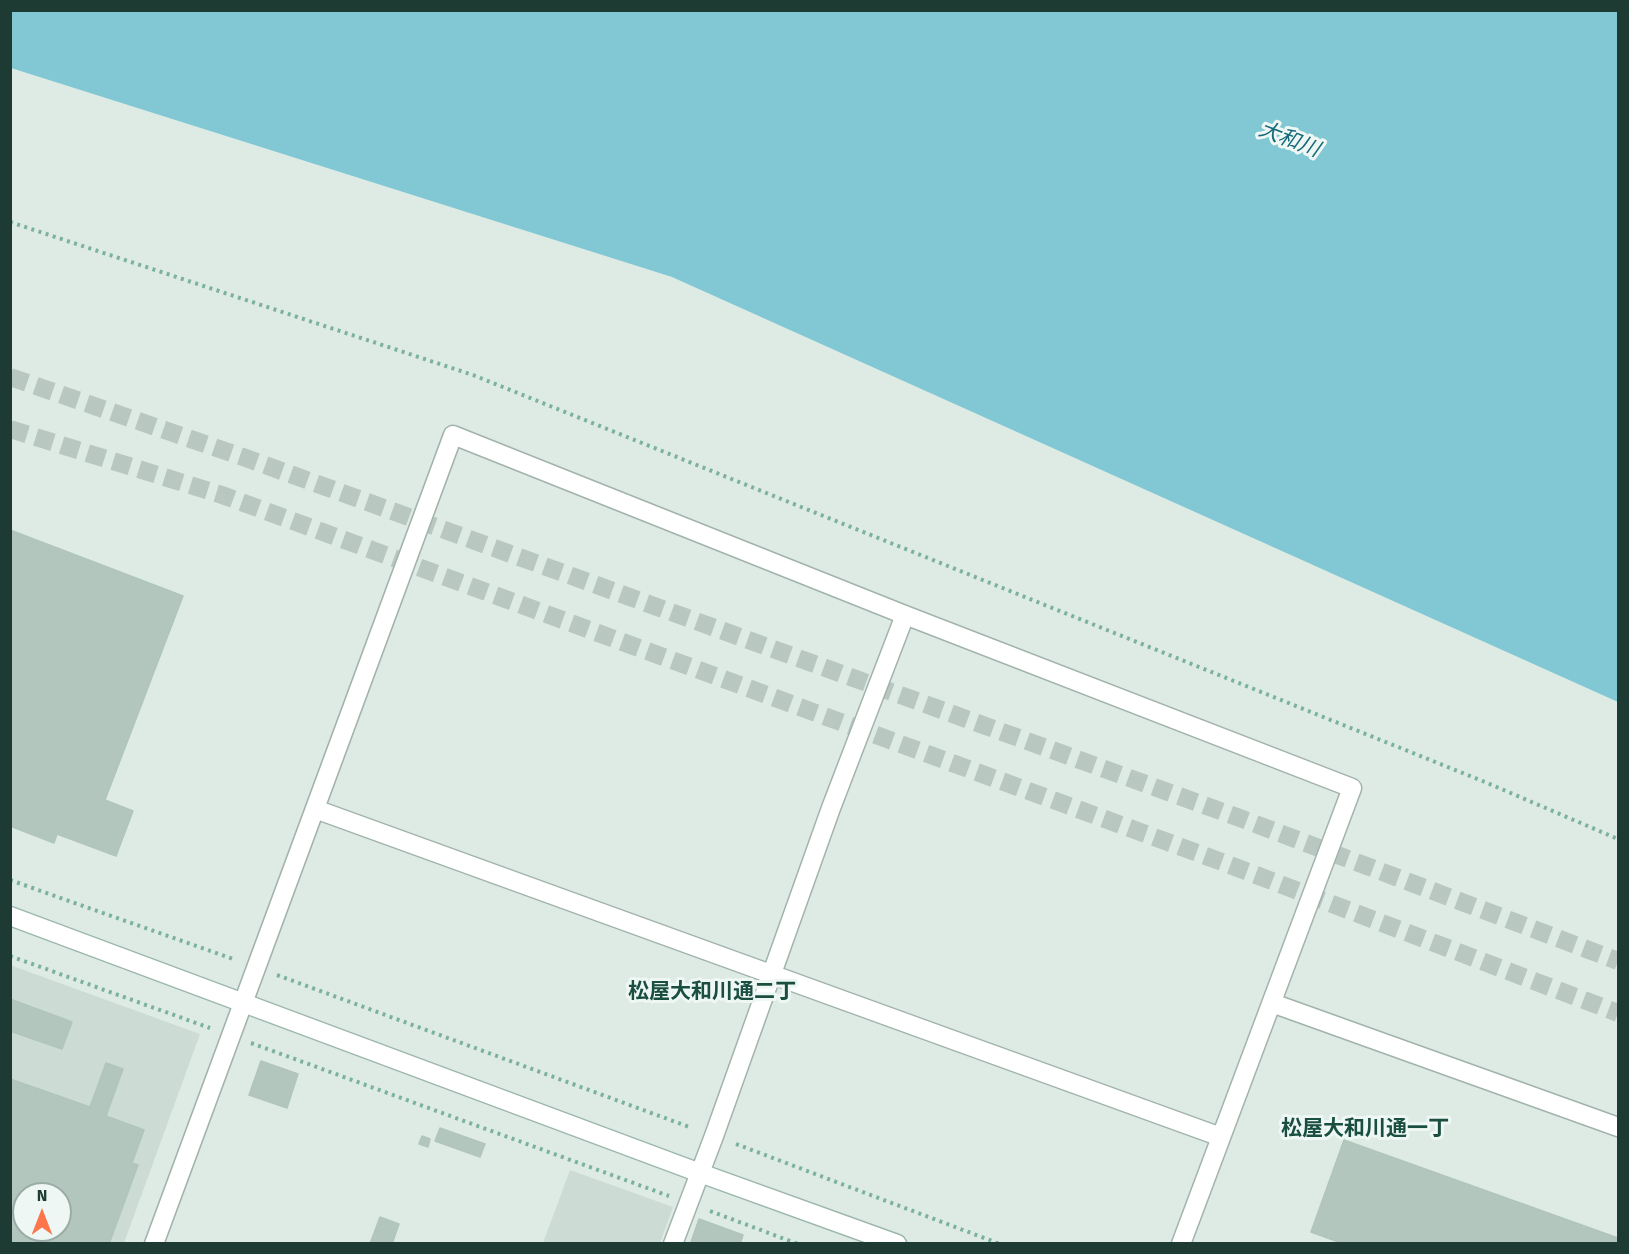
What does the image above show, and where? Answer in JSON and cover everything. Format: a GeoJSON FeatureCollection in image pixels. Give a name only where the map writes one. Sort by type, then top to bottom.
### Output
{"type":"FeatureCollection","features":[{"type":"Feature","properties":{"kind":"street"},"geometry":{"type":"LineString","coordinates":[[154,1244],[453,435],[905,615],[1352,788],[1181,1244]]}},
{"type":"Feature","properties":{"kind":"street"},"geometry":{"type":"LineString","coordinates":[[673,1244],[831,808],[905,615]]}},
{"type":"Feature","properties":{"kind":"street"},"geometry":{"type":"LineString","coordinates":[[315,809],[1221,1137]]}},
{"type":"Feature","properties":{"kind":"street"},"geometry":{"type":"LineString","coordinates":[[10,916],[897,1244]]}},
{"type":"Feature","properties":{"kind":"street"},"geometry":{"type":"LineString","coordinates":[[1272,1003],[1618,1127]]}},
{"type":"Feature","properties":{"kind":"path"},"geometry":{"type":"LineString","coordinates":[[10,222],[473,375],[1485,782],[1618,839]]}},
{"type":"Feature","properties":{"kind":"path"},"geometry":{"type":"LineString","coordinates":[[10,880],[714,1136],[1000,1244]]}},
{"type":"Feature","properties":{"kind":"path"},"geometry":{"type":"LineString","coordinates":[[10,956],[798,1244]]}},
{"type":"Feature","properties":{"kind":"shaded area"},"geometry":{"type":"Polygon","coordinates":[[[10,965],[200,1034],[124,1243],[11,1243],[10,965]]]}},
{"type":"Feature","properties":{"kind":"shaded area"},"geometry":{"type":"Polygon","coordinates":[[[570,1170],[673,1207],[660,1243],[543,1243],[570,1170]]]}},
{"type":"Feature","properties":{"kind":"water","name":"大和川"},"geometry":{"type":"Polygon","coordinates":[[[11,10],[1618,11],[1618,702],[672,277],[11,68],[11,10]]]}},
{"type":"Feature","properties":{"kind":"building"},"geometry":{"type":"Polygon","coordinates":[[[10,530],[183,596],[105,800],[133,811],[116,856],[57,834],[54,843],[10,826],[10,530]]]}},
{"type":"Feature","properties":{"kind":"building"},"geometry":{"type":"Polygon","coordinates":[[[10,999],[72,1022],[62,1049],[10,1031],[10,999]]]}},
{"type":"Feature","properties":{"kind":"building"},"geometry":{"type":"Polygon","coordinates":[[[261,1061],[298,1074],[287,1108],[249,1095],[261,1061]]]}},
{"type":"Feature","properties":{"kind":"building"},"geometry":{"type":"Polygon","coordinates":[[[106,1063],[123,1069],[106,1116],[144,1130],[132,1163],[138,1165],[109,1244],[10,1244],[10,1079],[90,1107],[106,1063]]]}},
{"type":"Feature","properties":{"kind":"building"},"geometry":{"type":"Polygon","coordinates":[[[440,1128],[485,1144],[480,1157],[435,1141],[440,1128]]]}},
{"type":"Feature","properties":{"kind":"building"},"geometry":{"type":"Polygon","coordinates":[[[422,1136],[430,1139],[428,1147],[419,1144],[422,1136]]]}},
{"type":"Feature","properties":{"kind":"building"},"geometry":{"type":"Polygon","coordinates":[[[1344,1140],[1618,1238],[1618,1244],[1344,1244],[1311,1232],[1344,1140]]]}},
{"type":"Feature","properties":{"kind":"building"},"geometry":{"type":"Polygon","coordinates":[[[380,1217],[399,1224],[392,1244],[370,1244],[380,1217]]]}},
{"type":"Feature","properties":{"kind":"building"},"geometry":{"type":"Polygon","coordinates":[[[699,1219],[743,1235],[740,1244],[695,1244],[691,1242],[699,1219]]]}},
{"type":"Feature","properties":{"kind":"tunnel"},"geometry":{"type":"LineString","coordinates":[[10,377],[243,457],[1237,817],[1618,961]]}},
{"type":"Feature","properties":{"kind":"tunnel"},"geometry":{"type":"LineString","coordinates":[[10,429],[222,495],[1222,862],[1618,1013]]}},
{"type":"Feature","properties":{"kind":"district","name":"松屋大和川通二丁"},"geometry":{"type":"Point","coordinates":[712,992]}},
{"type":"Feature","properties":{"kind":"district","name":"松屋大和川通一丁"},"geometry":{"type":"Point","coordinates":[1365,1129]}}]}
